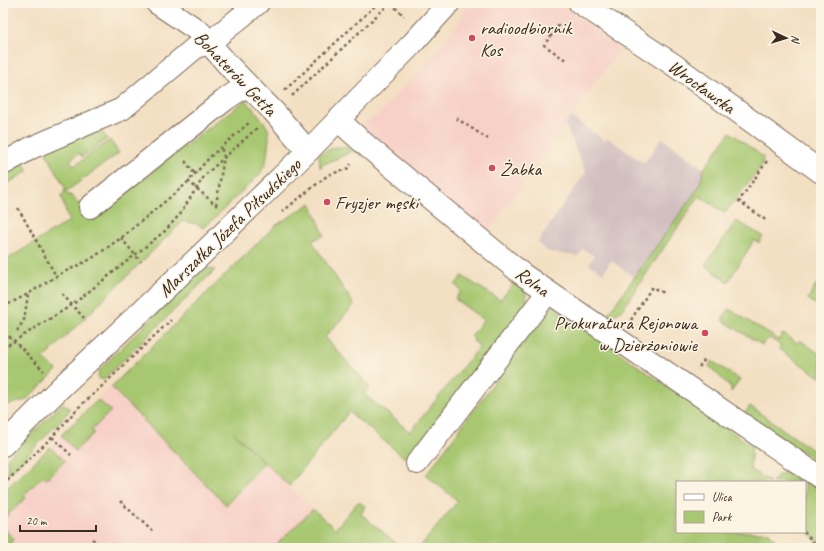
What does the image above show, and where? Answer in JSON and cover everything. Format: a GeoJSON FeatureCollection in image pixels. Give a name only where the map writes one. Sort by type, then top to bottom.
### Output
{"type":"FeatureCollection","features":[{"type":"Feature","properties":{"kind":"street","name":"Bohaterów Getta"},"geometry":{"type":"LineString","coordinates":[[156,3],[200,32],[308,151]]}},
{"type":"Feature","properties":{"kind":"street"},"geometry":{"type":"LineString","coordinates":[[3,164],[31,148],[122,109],[196,47],[209,43],[258,3]]}},
{"type":"Feature","properties":{"kind":"street","name":"Marszałka Józefa Piłsudskiego"},"geometry":{"type":"LineString","coordinates":[[4,442],[308,151],[412,44],[449,3]]}},
{"type":"Feature","properties":{"kind":"street","name":"Wrocławska"},"geometry":{"type":"LineString","coordinates":[[580,3],[674,65],[821,172]]}},
{"type":"Feature","properties":{"kind":"street"},"geometry":{"type":"LineString","coordinates":[[90,207],[226,99],[247,85]]}},
{"type":"Feature","properties":{"kind":"street","name":"Rolna"},"geometry":{"type":"LineString","coordinates":[[338,120],[367,146],[518,270],[821,478]]}},
{"type":"Feature","properties":{"kind":"street"},"geometry":{"type":"LineString","coordinates":[[417,463],[548,292]]}},
{"type":"Feature","properties":{"kind":"path"},"geometry":{"type":"LineString","coordinates":[[3,307],[28,294],[56,276],[91,259],[121,238],[188,181],[210,157],[268,106],[378,3]]}},
{"type":"Feature","properties":{"kind":"path"},"geometry":{"type":"LineString","coordinates":[[292,96],[391,3],[404,16]]}},
{"type":"Feature","properties":{"kind":"path"},"geometry":{"type":"LineString","coordinates":[[559,25],[544,45],[567,61]]}},
{"type":"Feature","properties":{"kind":"path"},"geometry":{"type":"LineString","coordinates":[[456,118],[488,139]]}},
{"type":"Feature","properties":{"kind":"path"},"geometry":{"type":"LineString","coordinates":[[3,348],[72,305],[165,231],[180,214],[205,175],[258,127]]}},
{"type":"Feature","properties":{"kind":"path"},"geometry":{"type":"LineString","coordinates":[[216,205],[224,157],[221,147]]}},
{"type":"Feature","properties":{"kind":"path"},"geometry":{"type":"LineString","coordinates":[[767,221],[739,201],[770,158]]}},
{"type":"Feature","properties":{"kind":"path"},"geometry":{"type":"LineString","coordinates":[[280,214],[328,175],[347,169]]}},
{"type":"Feature","properties":{"kind":"path"},"geometry":{"type":"LineString","coordinates":[[188,181],[222,210]]}},
{"type":"Feature","properties":{"kind":"path"},"geometry":{"type":"LineString","coordinates":[[18,208],[56,276]]}},
{"type":"Feature","properties":{"kind":"path"},"geometry":{"type":"LineString","coordinates":[[121,238],[136,254],[141,262]]}},
{"type":"Feature","properties":{"kind":"path"},"geometry":{"type":"LineString","coordinates":[[627,325],[652,287],[663,293]]}},
{"type":"Feature","properties":{"kind":"path"},"geometry":{"type":"LineString","coordinates":[[17,331],[24,320],[28,294]]}},
{"type":"Feature","properties":{"kind":"path"},"geometry":{"type":"LineString","coordinates":[[62,294],[84,318]]}},
{"type":"Feature","properties":{"kind":"path"},"geometry":{"type":"LineString","coordinates":[[3,485],[52,437],[79,407],[173,318]]}},
{"type":"Feature","properties":{"kind":"path"},"geometry":{"type":"LineString","coordinates":[[9,336],[45,372]]}},
{"type":"Feature","properties":{"kind":"path"},"geometry":{"type":"LineString","coordinates":[[700,367],[706,358]]}},
{"type":"Feature","properties":{"kind":"path"},"geometry":{"type":"LineString","coordinates":[[52,437],[71,455]]}},
{"type":"Feature","properties":{"kind":"path"},"geometry":{"type":"LineString","coordinates":[[120,501],[152,531]]}},
{"type":"Feature","properties":{"kind":"path"},"geometry":{"type":"LineString","coordinates":[[805,533],[819,548]]}},
{"type":"Feature","properties":{"kind":"path"},"geometry":{"type":"LineString","coordinates":[[92,539],[103,548]]}},
{"type":"Feature","properties":{"kind":"shaded area"},"geometry":{"type":"Polygon","coordinates":[[[469,3],[558,3],[620,48],[613,60],[599,77],[499,217],[483,236],[365,133],[363,123],[375,117],[413,78],[447,39],[458,24],[469,3]]]}},
{"type":"Feature","properties":{"kind":"shaded area"},"geometry":{"type":"Polygon","coordinates":[[[571,117],[605,141],[607,138],[644,163],[662,138],[704,169],[699,187],[634,277],[611,261],[603,273],[589,264],[594,256],[583,249],[578,256],[548,252],[537,243],[586,172],[565,124],[571,117]]]}},
{"type":"Feature","properties":{"kind":"shaded area"},"geometry":{"type":"Polygon","coordinates":[[[148,351],[354,548],[3,548],[3,492],[148,351]]]}},
{"type":"Feature","properties":{"kind":"green space"},"geometry":{"type":"Polygon","coordinates":[[[246,100],[268,129],[269,139],[266,162],[260,174],[204,228],[197,224],[183,221],[43,359],[57,370],[26,400],[3,406],[3,262],[69,221],[61,196],[64,193],[72,196],[94,220],[177,152],[246,100]]]}},
{"type":"Feature","properties":{"kind":"green space"},"geometry":{"type":"Polygon","coordinates":[[[98,126],[107,139],[82,157],[79,153],[70,160],[74,166],[110,140],[119,153],[64,193],[65,188],[45,150],[98,126]]]}},
{"type":"Feature","properties":{"kind":"green space"},"geometry":{"type":"Polygon","coordinates":[[[730,132],[763,157],[762,165],[725,213],[699,196],[620,312],[605,318],[699,187],[704,169],[730,132]]]}},
{"type":"Feature","properties":{"kind":"green space"},"geometry":{"type":"Polygon","coordinates":[[[335,147],[345,147],[353,151],[324,164],[320,168],[319,154],[335,147]]]}},
{"type":"Feature","properties":{"kind":"green space"},"geometry":{"type":"Polygon","coordinates":[[[21,159],[28,171],[3,186],[3,167],[21,159]]]}},
{"type":"Feature","properties":{"kind":"green space"},"geometry":{"type":"Polygon","coordinates":[[[311,203],[324,235],[312,241],[354,305],[325,337],[370,387],[364,394],[410,432],[480,346],[473,341],[474,339],[471,336],[484,320],[455,299],[461,291],[455,285],[462,276],[500,300],[517,280],[524,284],[527,301],[524,313],[460,398],[405,458],[349,412],[289,486],[234,433],[264,463],[226,505],[111,387],[275,226],[311,203]]]}},
{"type":"Feature","properties":{"kind":"green space"},"geometry":{"type":"Polygon","coordinates":[[[736,221],[763,236],[759,243],[754,240],[728,282],[705,265],[736,221]]]}},
{"type":"Feature","properties":{"kind":"green space"},"geometry":{"type":"Polygon","coordinates":[[[204,267],[215,270],[103,380],[98,378],[99,370],[204,267]]]}},
{"type":"Feature","properties":{"kind":"green space"},"geometry":{"type":"Polygon","coordinates":[[[821,277],[821,308],[808,299],[821,277]]]}},
{"type":"Feature","properties":{"kind":"green space"},"geometry":{"type":"Polygon","coordinates":[[[551,305],[752,446],[750,469],[768,481],[676,481],[676,533],[769,533],[781,546],[780,548],[419,548],[458,501],[426,475],[551,305]]]}},
{"type":"Feature","properties":{"kind":"green space"},"geometry":{"type":"Polygon","coordinates":[[[729,309],[779,340],[782,334],[786,335],[797,343],[800,340],[821,355],[821,378],[779,349],[781,345],[769,338],[762,345],[722,320],[729,309]]]}},
{"type":"Feature","properties":{"kind":"green space"},"geometry":{"type":"Polygon","coordinates":[[[712,361],[740,380],[731,392],[731,386],[729,386],[709,366],[712,361]]]}},
{"type":"Feature","properties":{"kind":"green space"},"geometry":{"type":"Polygon","coordinates":[[[98,400],[111,411],[92,430],[94,433],[75,451],[61,435],[98,400]]]}},
{"type":"Feature","properties":{"kind":"green space"},"geometry":{"type":"Polygon","coordinates":[[[63,403],[69,408],[68,413],[8,475],[7,458],[63,403]]]}},
{"type":"Feature","properties":{"kind":"green space"},"geometry":{"type":"Polygon","coordinates":[[[750,406],[821,456],[821,464],[745,413],[750,406]]]}},
{"type":"Feature","properties":{"kind":"green space"},"geometry":{"type":"Polygon","coordinates":[[[50,447],[65,461],[46,479],[43,476],[24,495],[26,498],[3,519],[3,492],[50,447]]]}},
{"type":"Feature","properties":{"kind":"green space"},"geometry":{"type":"Polygon","coordinates":[[[791,469],[806,481],[773,481],[777,476],[791,469]]]}},
{"type":"Feature","properties":{"kind":"green space"},"geometry":{"type":"Polygon","coordinates":[[[806,481],[821,493],[821,546],[806,531],[806,481]]]}},
{"type":"Feature","properties":{"kind":"green space"},"geometry":{"type":"Polygon","coordinates":[[[358,502],[365,506],[361,514],[402,548],[273,548],[313,509],[335,529],[358,502]]]}},
{"type":"Feature","properties":{"kind":"green space"},"geometry":{"type":"Polygon","coordinates":[[[3,528],[14,539],[8,546],[9,548],[3,548],[3,528]]]}},
{"type":"Feature","properties":{"kind":"place","name":"radioodbiornik Kos"},"geometry":{"type":"Point","coordinates":[472,38]}},
{"type":"Feature","properties":{"kind":"place","name":"Żabka"},"geometry":{"type":"Point","coordinates":[492,168]}},
{"type":"Feature","properties":{"kind":"place","name":"Fryzjer męski"},"geometry":{"type":"Point","coordinates":[327,202]}},
{"type":"Feature","properties":{"kind":"place","name":"Prokuratura Rejonowa w Dzierżoniowie"},"geometry":{"type":"Point","coordinates":[705,333]}}]}
